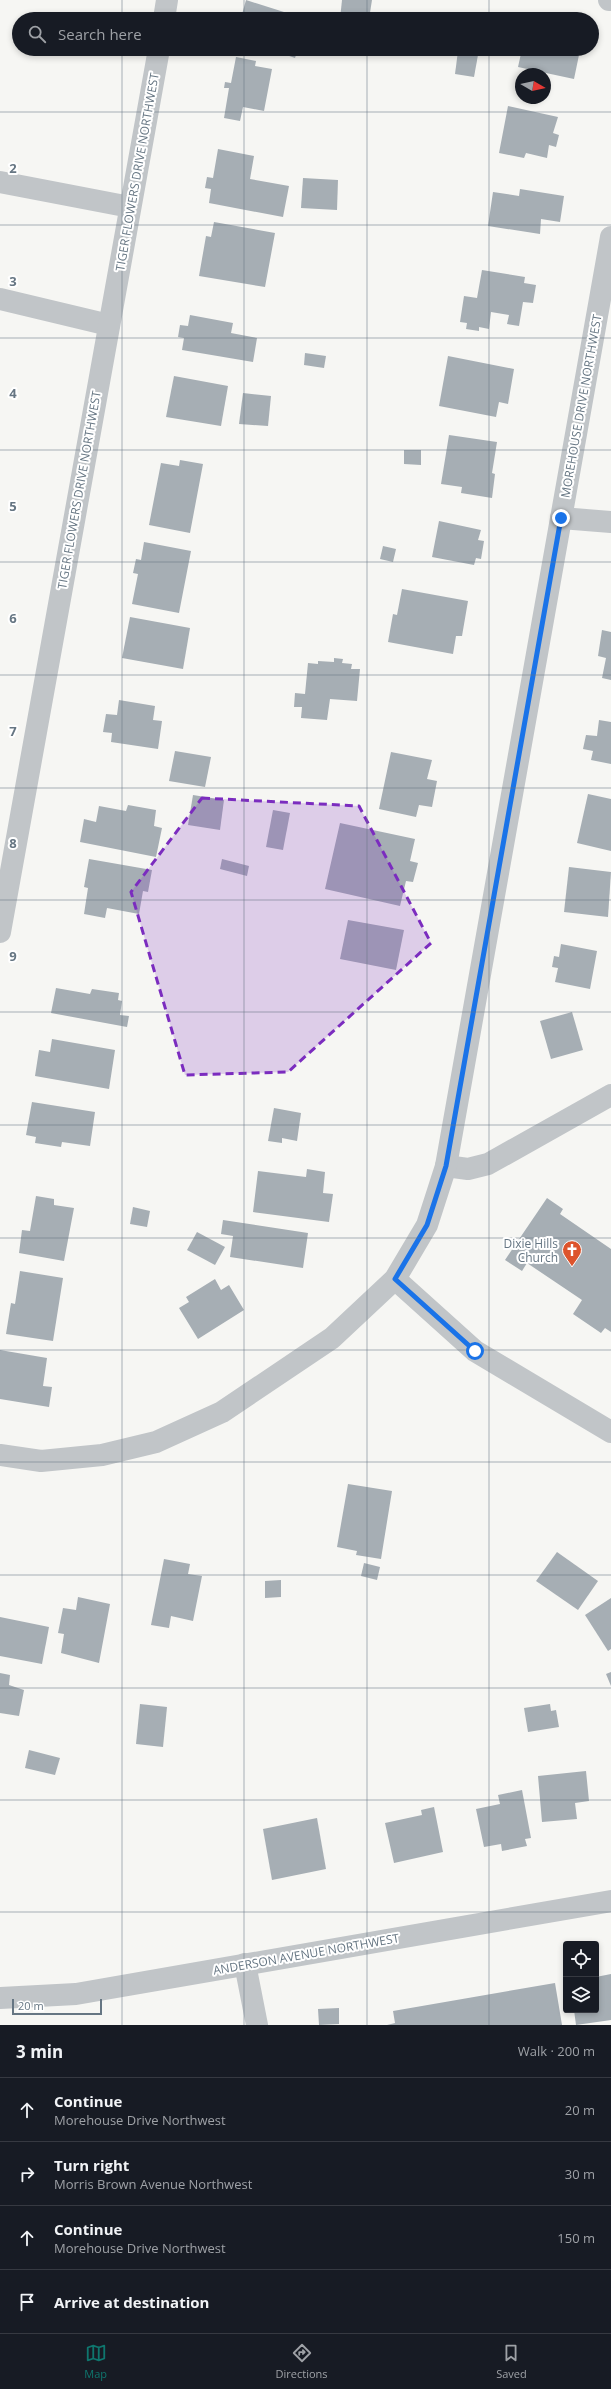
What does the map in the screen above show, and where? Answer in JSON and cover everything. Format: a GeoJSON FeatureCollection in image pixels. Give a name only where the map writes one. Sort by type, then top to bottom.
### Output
{"type":"FeatureCollection","features":[{"type":"Feature","properties":{"kind":"street"},"geometry":{"type":"LineString","coordinates":[[165,12],[168,0]]}},
{"type":"Feature","properties":{"kind":"street","name":"TIGER FLOWERS DRIVE NORTHWEST"},"geometry":{"type":"LineString","coordinates":[[0,932],[158,56]]}},
{"type":"Feature","properties":{"kind":"street"},"geometry":{"type":"LineString","coordinates":[[0,182],[130,207]]}},
{"type":"Feature","properties":{"kind":"street","name":"MOREHOUSE DRIVE NORTHWEST"},"geometry":{"type":"LineString","coordinates":[[0,1455],[41,1461],[102,1455],[156,1442],[222,1412],[332,1338],[395,1279],[427,1225],[446,1166],[611,238]]}},
{"type":"Feature","properties":{"kind":"street"},"geometry":{"type":"LineString","coordinates":[[0,299],[109,325]]}},
{"type":"Feature","properties":{"kind":"street"},"geometry":{"type":"LineString","coordinates":[[561,518],[611,522]]}},
{"type":"Feature","properties":{"kind":"street"},"geometry":{"type":"LineString","coordinates":[[446,1166],[468,1169],[488,1164],[611,1094]]}},
{"type":"Feature","properties":{"kind":"street"},"geometry":{"type":"LineString","coordinates":[[395,1279],[475,1351],[611,1432]]}},
{"type":"Feature","properties":{"kind":"street","name":"ANDERSON AVENUE NORTHWEST"},"geometry":{"type":"LineString","coordinates":[[0,1998],[76,1994],[611,1901]]}},
{"type":"Feature","properties":{"kind":"street"},"geometry":{"type":"LineString","coordinates":[[245,1964],[257,2025]]}},
{"type":"Feature","properties":{"kind":"highlighted area"},"geometry":{"type":"Polygon","coordinates":[[[202,798],[359,806],[431,943],[288,1072],[185,1075],[131,892],[202,798]]]}},
{"type":"Feature","properties":{"kind":"building"},"geometry":{"type":"Polygon","coordinates":[[[246,0],[284,12],[243,12],[246,0]]]}},
{"type":"Feature","properties":{"kind":"building"},"geometry":{"type":"Polygon","coordinates":[[[342,0],[372,0],[370,12],[341,12],[342,0]]]}},
{"type":"Feature","properties":{"kind":"building"},"geometry":{"type":"Polygon","coordinates":[[[457,56],[478,56],[474,77],[455,74],[457,56]]]}},
{"type":"Feature","properties":{"kind":"building"},"geometry":{"type":"Polygon","coordinates":[[[520,56],[579,56],[574,79],[551,74],[551,68],[518,67],[520,56]]]}},
{"type":"Feature","properties":{"kind":"building"},"geometry":{"type":"Polygon","coordinates":[[[236,57],[256,61],[255,66],[272,69],[264,111],[243,107],[240,121],[224,118],[229,88],[224,88],[225,82],[231,83],[236,57]]]}},
{"type":"Feature","properties":{"kind":"building"},"geometry":{"type":"Polygon","coordinates":[[[508,106],[558,117],[553,133],[559,135],[556,147],[549,145],[547,158],[526,153],[524,158],[499,153],[508,106]]]}},
{"type":"Feature","properties":{"kind":"building"},"geometry":{"type":"Polygon","coordinates":[[[218,149],[254,156],[250,179],[289,186],[283,217],[209,203],[211,189],[205,188],[207,177],[213,178],[218,149]]]}},
{"type":"Feature","properties":{"kind":"building"},"geometry":{"type":"Polygon","coordinates":[[[303,178],[338,180],[337,210],[301,208],[303,178]]]}},
{"type":"Feature","properties":{"kind":"building"},"geometry":{"type":"Polygon","coordinates":[[[520,189],[564,196],[560,222],[541,219],[540,234],[488,226],[493,192],[519,196],[520,189]]]}},
{"type":"Feature","properties":{"kind":"building"},"geometry":{"type":"Polygon","coordinates":[[[214,222],[275,233],[265,287],[199,276],[206,236],[211,237],[214,222]]]}},
{"type":"Feature","properties":{"kind":"building"},"geometry":{"type":"Polygon","coordinates":[[[482,270],[525,277],[524,283],[536,285],[533,303],[523,302],[519,326],[507,324],[509,315],[491,312],[489,329],[479,327],[479,331],[466,329],[467,323],[460,322],[464,296],[477,298],[482,270]]]}},
{"type":"Feature","properties":{"kind":"building"},"geometry":{"type":"Polygon","coordinates":[[[190,315],[233,323],[231,333],[257,338],[253,362],[182,350],[184,338],[178,337],[180,325],[188,326],[190,315]]]}},
{"type":"Feature","properties":{"kind":"building"},"geometry":{"type":"Polygon","coordinates":[[[305,353],[326,356],[324,368],[304,365],[305,353]]]}},
{"type":"Feature","properties":{"kind":"building"},"geometry":{"type":"Polygon","coordinates":[[[448,356],[514,369],[508,404],[499,402],[496,417],[439,406],[448,356]]]}},
{"type":"Feature","properties":{"kind":"building"},"geometry":{"type":"Polygon","coordinates":[[[174,376],[228,386],[221,426],[166,417],[174,376]]]}},
{"type":"Feature","properties":{"kind":"building"},"geometry":{"type":"Polygon","coordinates":[[[243,393],[271,396],[268,426],[239,424],[243,393]]]}},
{"type":"Feature","properties":{"kind":"building"},"geometry":{"type":"Polygon","coordinates":[[[449,435],[497,442],[492,473],[495,474],[492,498],[461,493],[462,487],[441,484],[449,435]]]}},
{"type":"Feature","properties":{"kind":"building"},"geometry":{"type":"Polygon","coordinates":[[[404,450],[421,450],[421,465],[404,464],[404,450]]]}},
{"type":"Feature","properties":{"kind":"building"},"geometry":{"type":"Polygon","coordinates":[[[180,460],[203,464],[190,533],[149,525],[161,463],[179,466],[180,460]]]}},
{"type":"Feature","properties":{"kind":"building"},"geometry":{"type":"Polygon","coordinates":[[[439,521],[481,530],[478,540],[484,541],[481,559],[476,558],[474,565],[432,557],[439,521]]]}},
{"type":"Feature","properties":{"kind":"building"},"geometry":{"type":"Polygon","coordinates":[[[144,542],[191,551],[179,613],[132,604],[138,574],[133,573],[136,559],[141,560],[144,542]]]}},
{"type":"Feature","properties":{"kind":"building"},"geometry":{"type":"Polygon","coordinates":[[[383,546],[396,549],[393,562],[380,559],[383,546]]]}},
{"type":"Feature","properties":{"kind":"building"},"geometry":{"type":"Polygon","coordinates":[[[402,589],[468,601],[462,636],[456,636],[453,654],[388,642],[393,614],[397,615],[402,589]]]}},
{"type":"Feature","properties":{"kind":"building"},"geometry":{"type":"Polygon","coordinates":[[[130,617],[190,628],[183,669],[122,658],[130,617]]]}},
{"type":"Feature","properties":{"kind":"building"},"geometry":{"type":"Polygon","coordinates":[[[602,630],[611,632],[611,680],[602,678],[606,658],[598,656],[602,630]]]}},
{"type":"Feature","properties":{"kind":"building"},"geometry":{"type":"Polygon","coordinates":[[[334,658],[343,659],[342,663],[352,664],[351,669],[360,669],[357,701],[330,699],[327,720],[301,718],[302,707],[294,707],[295,693],[305,694],[308,663],[318,664],[318,661],[334,662],[334,658]]]}},
{"type":"Feature","properties":{"kind":"building"},"geometry":{"type":"Polygon","coordinates":[[[119,700],[155,706],[153,720],[162,721],[158,749],[111,742],[112,733],[103,732],[106,714],[117,715],[119,700]]]}},
{"type":"Feature","properties":{"kind":"building"},"geometry":{"type":"Polygon","coordinates":[[[599,720],[611,722],[611,764],[591,760],[593,751],[583,749],[586,735],[597,736],[599,720]]]}},
{"type":"Feature","properties":{"kind":"building"},"geometry":{"type":"Polygon","coordinates":[[[175,751],[211,757],[205,787],[169,781],[175,751]]]}},
{"type":"Feature","properties":{"kind":"building"},"geometry":{"type":"Polygon","coordinates":[[[391,752],[432,760],[427,779],[437,781],[432,807],[419,805],[416,817],[379,809],[391,752]]]}},
{"type":"Feature","properties":{"kind":"building"},"geometry":{"type":"Polygon","coordinates":[[[588,794],[611,799],[611,851],[577,843],[588,794]]]}},
{"type":"Feature","properties":{"kind":"building"},"geometry":{"type":"Polygon","coordinates":[[[193,795],[224,800],[220,830],[188,825],[193,795]]]}},
{"type":"Feature","properties":{"kind":"building"},"geometry":{"type":"Polygon","coordinates":[[[128,805],[156,810],[154,826],[162,828],[156,857],[80,842],[84,819],[96,822],[99,806],[126,811],[128,805]]]}},
{"type":"Feature","properties":{"kind":"building"},"geometry":{"type":"Polygon","coordinates":[[[273,810],[290,813],[283,850],[266,847],[273,810]]]}},
{"type":"Feature","properties":{"kind":"building"},"geometry":{"type":"Polygon","coordinates":[[[340,823],[415,839],[410,861],[418,863],[413,882],[406,881],[400,906],[325,889],[340,823]]]}},
{"type":"Feature","properties":{"kind":"building"},"geometry":{"type":"Polygon","coordinates":[[[89,859],[152,870],[148,892],[143,891],[139,914],[107,908],[105,918],[84,914],[88,888],[84,887],[89,859]]]}},
{"type":"Feature","properties":{"kind":"building"},"geometry":{"type":"Polygon","coordinates":[[[222,859],[249,866],[247,876],[220,869],[222,859]]]}},
{"type":"Feature","properties":{"kind":"building"},"geometry":{"type":"Polygon","coordinates":[[[569,867],[611,872],[608,917],[564,912],[569,867]]]}},
{"type":"Feature","properties":{"kind":"building"},"geometry":{"type":"Polygon","coordinates":[[[348,920],[404,930],[396,970],[340,959],[348,920]]]}},
{"type":"Feature","properties":{"kind":"building"},"geometry":{"type":"Polygon","coordinates":[[[561,944],[597,951],[590,989],[555,982],[558,968],[552,967],[554,956],[559,957],[561,944]]]}},
{"type":"Feature","properties":{"kind":"building"},"geometry":{"type":"Polygon","coordinates":[[[56,988],[90,994],[92,989],[119,993],[118,1000],[122,1001],[120,1015],[129,1016],[127,1027],[51,1013],[56,988]]]}},
{"type":"Feature","properties":{"kind":"building"},"geometry":{"type":"Polygon","coordinates":[[[572,1012],[583,1050],[551,1059],[540,1021],[572,1012]]]}},
{"type":"Feature","properties":{"kind":"building"},"geometry":{"type":"Polygon","coordinates":[[[52,1039],[115,1050],[109,1089],[35,1076],[39,1050],[50,1052],[52,1039]]]}},
{"type":"Feature","properties":{"kind":"building"},"geometry":{"type":"Polygon","coordinates":[[[32,1102],[95,1112],[90,1146],[62,1142],[61,1147],[35,1143],[36,1137],[26,1135],[32,1102]]]}},
{"type":"Feature","properties":{"kind":"building"},"geometry":{"type":"Polygon","coordinates":[[[274,1108],[301,1113],[297,1141],[282,1138],[282,1143],[268,1141],[274,1108]]]}},
{"type":"Feature","properties":{"kind":"building"},"geometry":{"type":"Polygon","coordinates":[[[307,1169],[325,1172],[323,1193],[333,1194],[329,1222],[253,1212],[258,1171],[306,1177],[307,1169]]]}},
{"type":"Feature","properties":{"kind":"building"},"geometry":{"type":"Polygon","coordinates":[[[36,1196],[54,1199],[54,1205],[74,1208],[64,1261],[19,1253],[22,1230],[30,1231],[36,1196]]]}},
{"type":"Feature","properties":{"kind":"building","name":"Dixie Hills Church"},"geometry":{"type":"Polygon","coordinates":[[[547,1198],[563,1209],[560,1214],[611,1249],[611,1332],[605,1328],[601,1333],[573,1314],[582,1300],[527,1263],[522,1271],[505,1260],[547,1198]]]}},
{"type":"Feature","properties":{"kind":"building"},"geometry":{"type":"Polygon","coordinates":[[[133,1207],[150,1211],[147,1227],[130,1224],[133,1207]]]}},
{"type":"Feature","properties":{"kind":"building"},"geometry":{"type":"Polygon","coordinates":[[[223,1220],[308,1233],[303,1268],[230,1257],[233,1236],[221,1234],[223,1220]]]}},
{"type":"Feature","properties":{"kind":"building"},"geometry":{"type":"Polygon","coordinates":[[[197,1232],[225,1247],[215,1265],[187,1250],[197,1232]]]}},
{"type":"Feature","properties":{"kind":"building"},"geometry":{"type":"Polygon","coordinates":[[[20,1271],[63,1278],[53,1341],[6,1334],[11,1303],[15,1304],[20,1271]]]}},
{"type":"Feature","properties":{"kind":"building"},"geometry":{"type":"Polygon","coordinates":[[[215,1279],[221,1290],[229,1285],[244,1310],[198,1339],[179,1308],[189,1302],[186,1297],[215,1279]]]}},
{"type":"Feature","properties":{"kind":"building"},"geometry":{"type":"Polygon","coordinates":[[[0,1350],[47,1358],[43,1386],[52,1387],[49,1407],[0,1399],[0,1350]]]}},
{"type":"Feature","properties":{"kind":"building"},"geometry":{"type":"Polygon","coordinates":[[[348,1484],[392,1491],[381,1559],[356,1555],[357,1551],[337,1547],[348,1484]]]}},
{"type":"Feature","properties":{"kind":"building"},"geometry":{"type":"Polygon","coordinates":[[[557,1552],[598,1581],[578,1610],[536,1581],[557,1552]]]}},
{"type":"Feature","properties":{"kind":"building"},"geometry":{"type":"Polygon","coordinates":[[[164,1559],[190,1564],[188,1574],[202,1576],[193,1621],[171,1616],[169,1628],[151,1625],[164,1559]]]}},
{"type":"Feature","properties":{"kind":"building"},"geometry":{"type":"Polygon","coordinates":[[[364,1563],[380,1567],[377,1580],[361,1576],[364,1563]]]}},
{"type":"Feature","properties":{"kind":"building"},"geometry":{"type":"Polygon","coordinates":[[[281,1580],[281,1597],[265,1598],[265,1581],[281,1580]]]}},
{"type":"Feature","properties":{"kind":"building"},"geometry":{"type":"Polygon","coordinates":[[[78,1597],[110,1604],[99,1663],[61,1653],[64,1634],[58,1633],[63,1608],[76,1610],[78,1597]]]}},
{"type":"Feature","properties":{"kind":"building"},"geometry":{"type":"Polygon","coordinates":[[[611,1598],[611,1649],[608,1651],[585,1615],[611,1598]]]}},
{"type":"Feature","properties":{"kind":"building"},"geometry":{"type":"Polygon","coordinates":[[[0,1617],[49,1627],[42,1664],[0,1656],[0,1617]]]}},
{"type":"Feature","properties":{"kind":"building"},"geometry":{"type":"Polygon","coordinates":[[[611,1672],[611,1686],[606,1674],[611,1672]]]}},
{"type":"Feature","properties":{"kind":"building"},"geometry":{"type":"Polygon","coordinates":[[[0,1673],[10,1675],[9,1685],[24,1690],[19,1716],[0,1713],[0,1673]]]}},
{"type":"Feature","properties":{"kind":"building"},"geometry":{"type":"Polygon","coordinates":[[[140,1704],[167,1707],[163,1747],[136,1744],[140,1704]]]}},
{"type":"Feature","properties":{"kind":"building"},"geometry":{"type":"Polygon","coordinates":[[[550,1704],[551,1711],[556,1710],[559,1727],[528,1732],[524,1708],[550,1704]]]}},
{"type":"Feature","properties":{"kind":"building"},"geometry":{"type":"Polygon","coordinates":[[[29,1750],[60,1758],[55,1775],[25,1768],[29,1750]]]}},
{"type":"Feature","properties":{"kind":"building"},"geometry":{"type":"Polygon","coordinates":[[[586,1771],[589,1801],[575,1803],[577,1819],[542,1822],[538,1776],[586,1771]]]}},
{"type":"Feature","properties":{"kind":"building"},"geometry":{"type":"Polygon","coordinates":[[[522,1790],[531,1838],[525,1839],[527,1846],[502,1851],[501,1844],[484,1847],[476,1809],[500,1804],[498,1795],[522,1790]]]}},
{"type":"Feature","properties":{"kind":"building"},"geometry":{"type":"Polygon","coordinates":[[[434,1807],[443,1852],[394,1863],[385,1823],[422,1815],[421,1810],[434,1807]]]}},
{"type":"Feature","properties":{"kind":"building"},"geometry":{"type":"Polygon","coordinates":[[[317,1818],[326,1869],[272,1880],[263,1829],[317,1818]]]}},
{"type":"Feature","properties":{"kind":"building"},"geometry":{"type":"Polygon","coordinates":[[[611,1974],[611,2020],[576,2025],[574,2013],[599,2013],[599,1976],[611,1974]]]}},
{"type":"Feature","properties":{"kind":"building"},"geometry":{"type":"Polygon","coordinates":[[[555,1983],[562,2025],[387,2025],[395,2023],[393,2011],[555,1983]]]}},
{"type":"Feature","properties":{"kind":"building"},"geometry":{"type":"Polygon","coordinates":[[[339,2008],[339,2024],[319,2025],[318,2009],[339,2008]]]}},
{"type":"Feature","properties":{"kind":"place","name":"Dixie Hills Church"},"geometry":{"type":"Point","coordinates":[572,1267]}},
{"type":"Feature","properties":{"kind":"route"},"geometry":{"type":"LineString","coordinates":[[475,1351],[395,1279],[427,1225],[446,1166],[561,518]]}}]}
